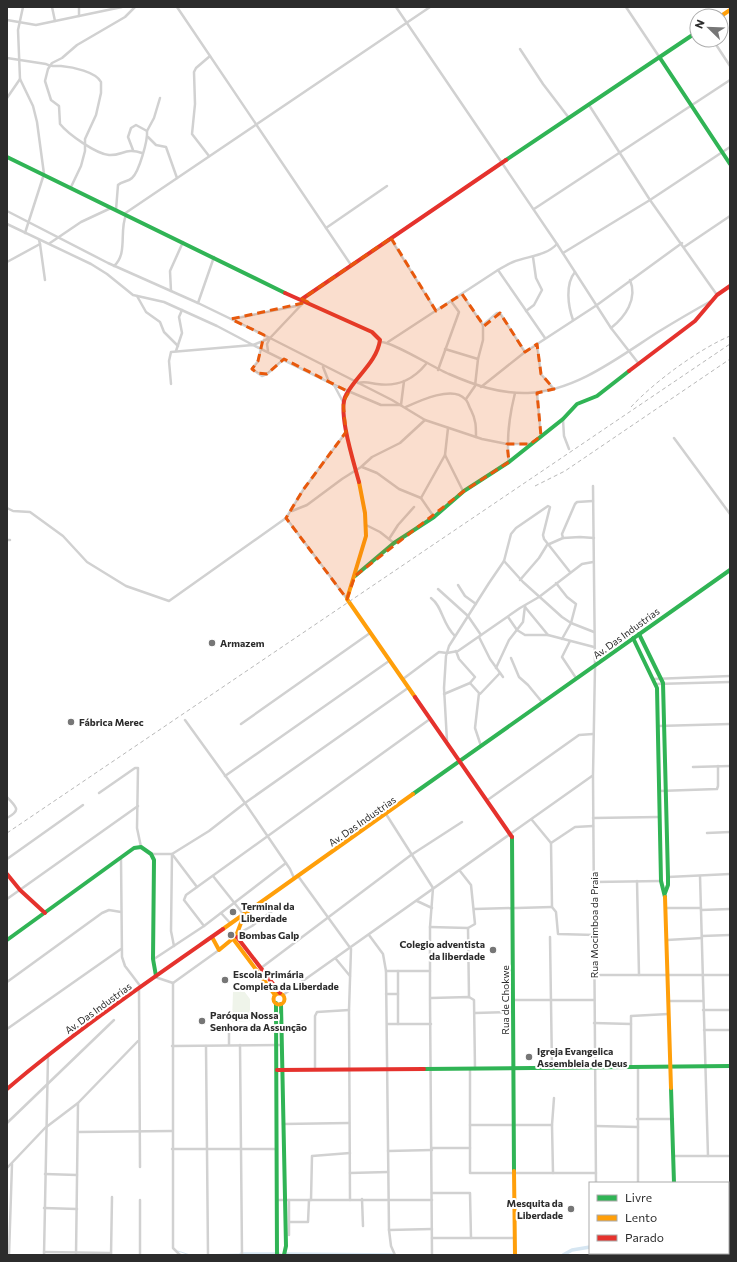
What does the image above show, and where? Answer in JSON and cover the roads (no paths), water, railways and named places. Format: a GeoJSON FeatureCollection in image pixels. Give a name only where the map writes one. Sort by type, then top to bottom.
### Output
{"type":"FeatureCollection","features":[{"type":"Feature","properties":{"kind":"street"},"geometry":{"type":"LineString","coordinates":[[23,7],[19,23],[20,79],[33,106],[37,122],[44,174],[25,233]]}},
{"type":"Feature","properties":{"kind":"street"},"geometry":{"type":"LineString","coordinates":[[52,7],[55,21]]}},
{"type":"Feature","properties":{"kind":"street"},"geometry":{"type":"LineString","coordinates":[[79,7],[79,16]]}},
{"type":"Feature","properties":{"kind":"street"},"geometry":{"type":"LineString","coordinates":[[7,21],[32,26],[122,7]]}},
{"type":"Feature","properties":{"kind":"street"},"geometry":{"type":"LineString","coordinates":[[135,7],[125,17],[77,45],[49,66],[45,81],[51,100],[59,106],[60,124],[67,132],[86,143],[91,148],[109,155],[133,150],[142,153]]}},
{"type":"Feature","properties":{"kind":"street"},"geometry":{"type":"LineString","coordinates":[[177,7],[351,265]]}},
{"type":"Feature","properties":{"kind":"street"},"geometry":{"type":"LineString","coordinates":[[396,7],[534,209],[597,304],[611,328],[639,364]]}},
{"type":"Feature","properties":{"kind":"street"},"geometry":{"type":"LineString","coordinates":[[114,266],[120,258],[126,214],[209,156],[430,7]]}},
{"type":"Feature","properties":{"kind":"street"},"geometry":{"type":"LineString","coordinates":[[626,7],[730,164]]}},
{"type":"Feature","properties":{"kind":"street"},"geometry":{"type":"LineString","coordinates":[[268,351],[267,344],[270,338],[302,305],[304,300],[351,265],[689,38]]}},
{"type":"Feature","properties":{"kind":"street"},"geometry":{"type":"LineString","coordinates":[[718,48],[730,66]]}},
{"type":"Feature","properties":{"kind":"street"},"geometry":{"type":"LineString","coordinates":[[520,49],[543,84],[570,118]]}},
{"type":"Feature","properties":{"kind":"street"},"geometry":{"type":"LineString","coordinates":[[209,156],[192,134],[195,104],[194,72],[196,68],[210,56]]}},
{"type":"Feature","properties":{"kind":"street"},"geometry":{"type":"LineString","coordinates":[[7,58],[46,64],[49,66],[71,68],[94,75],[102,82],[96,115],[87,134],[81,166],[71,187]]}},
{"type":"Feature","properties":{"kind":"street"},"geometry":{"type":"LineString","coordinates":[[7,98],[20,79]]}},
{"type":"Feature","properties":{"kind":"street"},"geometry":{"type":"LineString","coordinates":[[534,209],[693,106],[730,80]]}},
{"type":"Feature","properties":{"kind":"street"},"geometry":{"type":"LineString","coordinates":[[114,209],[118,185],[134,177],[148,137],[147,131],[154,118],[160,98]]}},
{"type":"Feature","properties":{"kind":"street"},"geometry":{"type":"LineString","coordinates":[[589,105],[650,200],[682,243],[716,297]]}},
{"type":"Feature","properties":{"kind":"street"},"geometry":{"type":"LineString","coordinates":[[133,150],[128,137],[131,128],[136,126],[147,131]]}},
{"type":"Feature","properties":{"kind":"street"},"geometry":{"type":"LineString","coordinates":[[148,137],[156,145],[166,147],[177,178]]}},
{"type":"Feature","properties":{"kind":"street"},"geometry":{"type":"LineString","coordinates":[[563,253],[650,200],[730,148]]}},
{"type":"Feature","properties":{"kind":"street"},"geometry":{"type":"LineString","coordinates":[[7,157],[378,336],[380,342],[378,350],[343,402]]}},
{"type":"Feature","properties":{"kind":"street"},"geometry":{"type":"LineString","coordinates":[[326,228],[387,186]]}},
{"type":"Feature","properties":{"kind":"street"},"geometry":{"type":"LineString","coordinates":[[49,243],[81,222],[114,209]]}},
{"type":"Feature","properties":{"kind":"street"},"geometry":{"type":"LineString","coordinates":[[7,211],[114,266],[198,303],[270,338],[401,405],[425,420],[476,437],[507,444],[530,444]]}},
{"type":"Feature","properties":{"kind":"street"},"geometry":{"type":"LineString","coordinates":[[684,247],[730,216]]}},
{"type":"Feature","properties":{"kind":"street"},"geometry":{"type":"LineString","coordinates":[[7,224],[91,264],[136,296],[164,302],[182,310],[349,392],[381,405],[401,405]]}},
{"type":"Feature","properties":{"kind":"street"},"geometry":{"type":"LineString","coordinates":[[390,238],[436,311]]}},
{"type":"Feature","properties":{"kind":"street"},"geometry":{"type":"LineString","coordinates":[[39,239],[45,280]]}},
{"type":"Feature","properties":{"kind":"street"},"geometry":{"type":"LineString","coordinates":[[171,291],[170,271],[183,242]]}},
{"type":"Feature","properties":{"kind":"street"},"geometry":{"type":"LineString","coordinates":[[481,387],[525,352],[597,304],[682,243]]}},
{"type":"Feature","properties":{"kind":"street"},"geometry":{"type":"LineString","coordinates":[[7,262],[40,244]]}},
{"type":"Feature","properties":{"kind":"street"},"geometry":{"type":"LineString","coordinates":[[388,343],[498,270],[513,262],[533,257],[553,248],[557,244]]}},
{"type":"Feature","properties":{"kind":"street"},"geometry":{"type":"LineString","coordinates":[[198,303],[214,256]]}},
{"type":"Feature","properties":{"kind":"street"},"geometry":{"type":"LineString","coordinates":[[526,311],[534,305],[542,290],[536,278],[533,257]]}},
{"type":"Feature","properties":{"kind":"street"},"geometry":{"type":"LineString","coordinates":[[498,270],[545,338]]}},
{"type":"Feature","properties":{"kind":"street"},"geometry":{"type":"LineString","coordinates":[[573,320],[569,310],[569,299],[571,281],[575,272]]}},
{"type":"Feature","properties":{"kind":"street"},"geometry":{"type":"LineString","coordinates":[[611,328],[624,318],[628,310],[633,290],[630,280]]}},
{"type":"Feature","properties":{"kind":"street"},"geometry":{"type":"LineString","coordinates":[[380,342],[388,343],[438,370],[475,386],[514,393],[537,392],[567,386],[630,351],[716,297],[730,286]]}},
{"type":"Feature","properties":{"kind":"street"},"geometry":{"type":"LineString","coordinates":[[462,294],[483,325],[483,340],[478,359],[475,386],[466,399]]}},
{"type":"Feature","properties":{"kind":"street"},"geometry":{"type":"LineString","coordinates":[[136,296],[140,305],[146,312],[160,322],[167,336],[178,346]]}},
{"type":"Feature","properties":{"kind":"street"},"geometry":{"type":"LineString","coordinates":[[354,576],[394,544],[434,517],[464,491],[509,462],[563,419],[577,404],[597,396],[695,321],[716,297]]}},
{"type":"Feature","properties":{"kind":"street"},"geometry":{"type":"LineString","coordinates":[[438,370],[459,312],[451,301]]}},
{"type":"Feature","properties":{"kind":"street"},"geometry":{"type":"LineString","coordinates":[[231,319],[302,305]]}},
{"type":"Feature","properties":{"kind":"street"},"geometry":{"type":"LineString","coordinates":[[176,351],[182,334],[179,317],[182,310]]}},
{"type":"Feature","properties":{"kind":"street"},"geometry":{"type":"LineString","coordinates":[[483,325],[497,313],[500,313],[525,352]]}},
{"type":"Feature","properties":{"kind":"street"},"geometry":{"type":"LineString","coordinates":[[171,384],[169,361],[171,352],[253,345],[270,338]]}},
{"type":"Feature","properties":{"kind":"street"},"geometry":{"type":"LineString","coordinates":[[537,344],[541,374],[554,389]]}},
{"type":"Feature","properties":{"kind":"street"},"geometry":{"type":"LineString","coordinates":[[261,348],[258,361],[252,368],[262,376],[267,374],[284,359]]}},
{"type":"Feature","properties":{"kind":"street"},"geometry":{"type":"LineString","coordinates":[[445,349],[478,359]]}},
{"type":"Feature","properties":{"kind":"street"},"geometry":{"type":"LineString","coordinates":[[357,382],[384,384],[404,381],[416,375],[426,364]]}},
{"type":"Feature","properties":{"kind":"street"},"geometry":{"type":"LineString","coordinates":[[323,366],[329,382]]}},
{"type":"Feature","properties":{"kind":"street"},"geometry":{"type":"LineString","coordinates":[[401,405],[404,381]]}},
{"type":"Feature","properties":{"kind":"street"},"geometry":{"type":"LineString","coordinates":[[334,385],[343,402],[346,432],[355,471],[362,492],[366,525],[365,540],[347,600]]}},
{"type":"Feature","properties":{"kind":"street"},"geometry":{"type":"LineString","coordinates":[[537,392],[541,436]]}},
{"type":"Feature","properties":{"kind":"street"},"geometry":{"type":"LineString","coordinates":[[509,462],[507,444],[509,418],[514,393]]}},
{"type":"Feature","properties":{"kind":"street"},"geometry":{"type":"LineString","coordinates":[[406,408],[419,401],[444,394],[459,394],[466,399],[476,419],[476,437]]}},
{"type":"Feature","properties":{"kind":"street"},"geometry":{"type":"LineString","coordinates":[[563,419],[564,436],[568,449]]}},
{"type":"Feature","properties":{"kind":"street"},"geometry":{"type":"LineString","coordinates":[[292,511],[307,505],[361,467],[372,457],[400,443],[425,420]]}},
{"type":"Feature","properties":{"kind":"street"},"geometry":{"type":"LineString","coordinates":[[421,498],[445,455],[448,428]]}},
{"type":"Feature","properties":{"kind":"street"},"geometry":{"type":"LineString","coordinates":[[7,508],[13,511],[30,512],[63,536],[87,562],[126,586],[168,602],[286,518],[292,511],[303,490],[346,432]]}},
{"type":"Feature","properties":{"kind":"street"},"geometry":{"type":"LineString","coordinates":[[674,438],[730,514]]}},
{"type":"Feature","properties":{"kind":"street"},"geometry":{"type":"LineString","coordinates":[[445,455],[464,491]]}},
{"type":"Feature","properties":{"kind":"street"},"geometry":{"type":"LineString","coordinates":[[361,467],[377,473],[399,489],[421,498],[434,517]]}},
{"type":"Feature","properties":{"kind":"street","name":"Rua Mocimboa da Praia"},"geometry":{"type":"LineString","coordinates":[[593,486],[595,666],[593,734],[595,935],[594,1069],[596,1182]]}},
{"type":"Feature","properties":{"kind":"street"},"geometry":{"type":"LineString","coordinates":[[563,538],[562,534],[572,506],[577,502],[593,502]]}},
{"type":"Feature","properties":{"kind":"street"},"geometry":{"type":"LineString","coordinates":[[447,741],[444,694],[447,653],[455,636],[504,562],[511,534],[516,528],[548,506],[550,507],[550,512],[543,535],[547,545],[570,572]]}},
{"type":"Feature","properties":{"kind":"street"},"geometry":{"type":"LineString","coordinates":[[389,539],[398,525],[414,507]]}},
{"type":"Feature","properties":{"kind":"street"},"geometry":{"type":"LineString","coordinates":[[286,518],[347,600],[430,719],[489,799],[512,835]]}},
{"type":"Feature","properties":{"kind":"street"},"geometry":{"type":"LineString","coordinates":[[366,525],[389,539],[394,544]]}},
{"type":"Feature","properties":{"kind":"street"},"geometry":{"type":"LineString","coordinates":[[520,580],[539,558],[547,545],[563,538],[594,538]]}},
{"type":"Feature","properties":{"kind":"street"},"geometry":{"type":"LineString","coordinates":[[504,562],[520,580],[571,623],[594,632]]}},
{"type":"Feature","properties":{"kind":"street"},"geometry":{"type":"LineString","coordinates":[[402,679],[439,652],[456,652],[525,606],[582,564],[594,562]]}},
{"type":"Feature","properties":{"kind":"street","name":"Av. Das Industrias"},"geometry":{"type":"LineString","coordinates":[[7,1089],[48,1056],[155,977],[730,570]]}},
{"type":"Feature","properties":{"kind":"street"},"geometry":{"type":"LineString","coordinates":[[556,583],[567,597],[576,603],[571,623],[562,639]]}},
{"type":"Feature","properties":{"kind":"street"},"geometry":{"type":"LineString","coordinates":[[458,585],[463,593],[476,604]]}},
{"type":"Feature","properties":{"kind":"street"},"geometry":{"type":"LineString","coordinates":[[438,590],[468,616],[496,668],[503,677]]}},
{"type":"Feature","properties":{"kind":"street"},"geometry":{"type":"LineString","coordinates":[[431,598],[438,605],[447,628],[455,636]]}},
{"type":"Feature","properties":{"kind":"street"},"geometry":{"type":"LineString","coordinates":[[496,668],[509,640],[523,622],[525,606]]}},
{"type":"Feature","properties":{"kind":"street"},"geometry":{"type":"LineString","coordinates":[[525,606],[548,635]]}},
{"type":"Feature","properties":{"kind":"street"},"geometry":{"type":"LineString","coordinates":[[508,617],[517,630],[528,636],[548,635],[594,647]]}},
{"type":"Feature","properties":{"kind":"street"},"geometry":{"type":"LineString","coordinates":[[241,724],[370,633]]}},
{"type":"Feature","properties":{"kind":"street"},"geometry":{"type":"LineString","coordinates":[[639,634],[663,683],[668,877],[665,893],[666,940],[674,1182]]}},
{"type":"Feature","properties":{"kind":"street"},"geometry":{"type":"LineString","coordinates":[[633,638],[656,684],[661,881],[665,893]]}},
{"type":"Feature","properties":{"kind":"street"},"geometry":{"type":"LineString","coordinates":[[570,641],[562,657],[577,679]]}},
{"type":"Feature","properties":{"kind":"street"},"geometry":{"type":"LineString","coordinates":[[444,694],[470,683],[475,677],[459,659],[456,652]]}},
{"type":"Feature","properties":{"kind":"street"},"geometry":{"type":"LineString","coordinates":[[511,658],[519,677],[543,703]]}},
{"type":"Feature","properties":{"kind":"street"},"geometry":{"type":"LineString","coordinates":[[225,776],[389,661]]}},
{"type":"Feature","properties":{"kind":"street"},"geometry":{"type":"LineString","coordinates":[[481,746],[474,728],[480,694],[500,673]]}},
{"type":"Feature","properties":{"kind":"street"},"geometry":{"type":"LineString","coordinates":[[654,679],[730,676]]}},
{"type":"Feature","properties":{"kind":"street"},"geometry":{"type":"LineString","coordinates":[[656,684],[730,682]]}},
{"type":"Feature","properties":{"kind":"street"},"geometry":{"type":"LineString","coordinates":[[470,683],[480,694]]}},
{"type":"Feature","properties":{"kind":"street"},"geometry":{"type":"LineString","coordinates":[[151,854],[172,854],[208,831],[245,803],[408,688]]}},
{"type":"Feature","properties":{"kind":"street"},"geometry":{"type":"LineString","coordinates":[[204,926],[184,900],[186,895],[430,719]]}},
{"type":"Feature","properties":{"kind":"street"},"geometry":{"type":"LineString","coordinates":[[185,720],[296,877],[351,949],[349,1010],[350,1200]]}},
{"type":"Feature","properties":{"kind":"street"},"geometry":{"type":"LineString","coordinates":[[658,726],[730,724]]}},
{"type":"Feature","properties":{"kind":"street"},"geometry":{"type":"LineString","coordinates":[[489,799],[579,735],[593,734]]}},
{"type":"Feature","properties":{"kind":"street"},"geometry":{"type":"LineString","coordinates":[[659,790],[716,790],[718,786],[718,766]]}},
{"type":"Feature","properties":{"kind":"street"},"geometry":{"type":"LineString","coordinates":[[693,767],[730,766]]}},
{"type":"Feature","properties":{"kind":"street"},"geometry":{"type":"LineString","coordinates":[[99,793],[135,768],[138,768],[137,828],[141,847],[151,854],[154,860],[154,972],[155,977],[173,983]]}},
{"type":"Feature","properties":{"kind":"street"},"geometry":{"type":"LineString","coordinates":[[275,995],[282,994],[351,949],[433,888],[512,835],[593,776]]}},
{"type":"Feature","properties":{"kind":"street"},"geometry":{"type":"LineString","coordinates":[[7,797],[17,810],[15,814],[7,818]]}},
{"type":"Feature","properties":{"kind":"street"},"geometry":{"type":"LineString","coordinates":[[7,859],[84,805]]}},
{"type":"Feature","properties":{"kind":"street"},"geometry":{"type":"LineString","coordinates":[[7,899],[138,806]]}},
{"type":"Feature","properties":{"kind":"street"},"geometry":{"type":"LineString","coordinates":[[386,814],[433,888],[430,927],[432,1255]]}},
{"type":"Feature","properties":{"kind":"street"},"geometry":{"type":"LineString","coordinates":[[593,818],[659,817]]}},
{"type":"Feature","properties":{"kind":"street"},"geometry":{"type":"LineString","coordinates":[[532,820],[552,843],[552,907],[556,912],[558,934],[595,935]]}},
{"type":"Feature","properties":{"kind":"street"},"geometry":{"type":"LineString","coordinates":[[261,968],[411,855],[462,822]]}},
{"type":"Feature","properties":{"kind":"street"},"geometry":{"type":"LineString","coordinates":[[552,843],[575,827],[593,826]]}},
{"type":"Feature","properties":{"kind":"street"},"geometry":{"type":"LineString","coordinates":[[707,833],[730,832]]}},
{"type":"Feature","properties":{"kind":"street","name":"Rua de Chokwe"},"geometry":{"type":"LineString","coordinates":[[512,835],[515,1255]]}},
{"type":"Feature","properties":{"kind":"street"},"geometry":{"type":"LineString","coordinates":[[660,837],[666,837]]}},
{"type":"Feature","properties":{"kind":"street"},"geometry":{"type":"LineString","coordinates":[[7,940],[121,859],[134,848],[141,847]]}},
{"type":"Feature","properties":{"kind":"street"},"geometry":{"type":"LineString","coordinates":[[172,854],[197,887]]}},
{"type":"Feature","properties":{"kind":"street"},"geometry":{"type":"LineString","coordinates":[[172,854],[171,931],[174,946]]}},
{"type":"Feature","properties":{"kind":"street"},"geometry":{"type":"LineString","coordinates":[[121,859],[121,949],[125,966],[140,988],[138,1041],[140,1167]]}},
{"type":"Feature","properties":{"kind":"street"},"geometry":{"type":"LineString","coordinates":[[153,959],[204,926],[286,863]]}},
{"type":"Feature","properties":{"kind":"street"},"geometry":{"type":"LineString","coordinates":[[430,927],[468,928],[475,924],[471,885],[460,871]]}},
{"type":"Feature","properties":{"kind":"street"},"geometry":{"type":"LineString","coordinates":[[7,874],[20,890],[45,913]]}},
{"type":"Feature","properties":{"kind":"street"},"geometry":{"type":"LineString","coordinates":[[668,877],[730,874]]}},
{"type":"Feature","properties":{"kind":"street"},"geometry":{"type":"LineString","coordinates":[[173,983],[236,938],[240,932],[244,915],[213,876]]}},
{"type":"Feature","properties":{"kind":"street"},"geometry":{"type":"LineString","coordinates":[[700,876],[708,1156]]}},
{"type":"Feature","properties":{"kind":"street"},"geometry":{"type":"LineString","coordinates":[[637,881],[639,975]]}},
{"type":"Feature","properties":{"kind":"street"},"geometry":{"type":"LineString","coordinates":[[594,882],[661,881]]}},
{"type":"Feature","properties":{"kind":"street"},"geometry":{"type":"LineString","coordinates":[[416,901],[432,908]]}},
{"type":"Feature","properties":{"kind":"street"},"geometry":{"type":"LineString","coordinates":[[240,932],[252,926],[279,906]]}},
{"type":"Feature","properties":{"kind":"street"},"geometry":{"type":"LineString","coordinates":[[474,909],[552,907]]}},
{"type":"Feature","properties":{"kind":"street"},"geometry":{"type":"LineString","coordinates":[[666,908],[730,909]]}},
{"type":"Feature","properties":{"kind":"street"},"geometry":{"type":"LineString","coordinates":[[7,982],[102,912],[109,910],[121,912]]}},
{"type":"Feature","properties":{"kind":"street"},"geometry":{"type":"LineString","coordinates":[[221,913],[231,924]]}},
{"type":"Feature","properties":{"kind":"street"},"geometry":{"type":"LineString","coordinates":[[468,928],[469,997]]}},
{"type":"Feature","properties":{"kind":"street"},"geometry":{"type":"LineString","coordinates":[[369,935],[383,954],[386,971],[388,1024],[389,1230],[391,1246],[395,1255]]}},
{"type":"Feature","properties":{"kind":"street"},"geometry":{"type":"LineString","coordinates":[[666,940],[730,935]]}},
{"type":"Feature","properties":{"kind":"street"},"geometry":{"type":"LineString","coordinates":[[212,937],[219,950]]}},
{"type":"Feature","properties":{"kind":"street"},"geometry":{"type":"LineString","coordinates":[[550,937],[552,1068]]}},
{"type":"Feature","properties":{"kind":"street"},"geometry":{"type":"LineString","coordinates":[[236,938],[251,954],[282,994],[284,999],[281,1004],[276,1070],[277,1255],[290,1255]]}},
{"type":"Feature","properties":{"kind":"street"},"geometry":{"type":"LineString","coordinates":[[236,938],[246,957],[275,995]]}},
{"type":"Feature","properties":{"kind":"street"},"geometry":{"type":"LineString","coordinates":[[7,1029],[121,949]]}},
{"type":"Feature","properties":{"kind":"street"},"geometry":{"type":"LineString","coordinates":[[246,957],[251,954]]}},
{"type":"Feature","properties":{"kind":"street"},"geometry":{"type":"LineString","coordinates":[[336,959],[350,976]]}},
{"type":"Feature","properties":{"kind":"street"},"geometry":{"type":"LineString","coordinates":[[386,971],[430,971]]}},
{"type":"Feature","properties":{"kind":"street"},"geometry":{"type":"LineString","coordinates":[[398,971],[398,1024]]}},
{"type":"Feature","properties":{"kind":"street"},"geometry":{"type":"LineString","coordinates":[[594,975],[730,975]]}},
{"type":"Feature","properties":{"kind":"street"},"geometry":{"type":"LineString","coordinates":[[173,983],[173,1248],[180,1255]]}},
{"type":"Feature","properties":{"kind":"street"},"geometry":{"type":"LineString","coordinates":[[386,994],[398,994]]}},
{"type":"Feature","properties":{"kind":"street"},"geometry":{"type":"LineString","coordinates":[[275,995],[273,1000],[276,1003],[282,1070],[282,1124],[286,1246],[284,1255]]}},
{"type":"Feature","properties":{"kind":"street"},"geometry":{"type":"LineString","coordinates":[[430,998],[469,997],[474,1000],[475,1012],[470,1126],[470,1173],[596,1173]]}},
{"type":"Feature","properties":{"kind":"street"},"geometry":{"type":"LineString","coordinates":[[513,1000],[594,1000]]}},
{"type":"Feature","properties":{"kind":"street"},"geometry":{"type":"LineString","coordinates":[[668,1001],[703,1001]]}},
{"type":"Feature","properties":{"kind":"street"},"geometry":{"type":"LineString","coordinates":[[276,1003],[281,1004]]}},
{"type":"Feature","properties":{"kind":"street"},"geometry":{"type":"LineString","coordinates":[[315,1070],[315,1016],[317,1012],[349,1010]]}},
{"type":"Feature","properties":{"kind":"street"},"geometry":{"type":"LineString","coordinates":[[703,1010],[730,1010]]}},
{"type":"Feature","properties":{"kind":"street"},"geometry":{"type":"LineString","coordinates":[[475,1012],[513,1012]]}},
{"type":"Feature","properties":{"kind":"street"},"geometry":{"type":"LineString","coordinates":[[631,1068],[632,1015],[668,1014]]}},
{"type":"Feature","properties":{"kind":"street"},"geometry":{"type":"LineString","coordinates":[[7,1124],[114,1020]]}},
{"type":"Feature","properties":{"kind":"street"},"geometry":{"type":"LineString","coordinates":[[594,1023],[631,1024]]}},
{"type":"Feature","properties":{"kind":"street"},"geometry":{"type":"LineString","coordinates":[[388,1024],[431,1024]]}},
{"type":"Feature","properties":{"kind":"street"},"geometry":{"type":"LineString","coordinates":[[229,1025],[229,1045]]}},
{"type":"Feature","properties":{"kind":"street"},"geometry":{"type":"LineString","coordinates":[[704,1030],[730,1030]]}},
{"type":"Feature","properties":{"kind":"street"},"geometry":{"type":"LineString","coordinates":[[7,1168],[45,1128],[78,1103],[138,1041]]}},
{"type":"Feature","properties":{"kind":"street"},"geometry":{"type":"LineString","coordinates":[[240,1045],[242,1255]]}},
{"type":"Feature","properties":{"kind":"street"},"geometry":{"type":"LineString","coordinates":[[172,1046],[279,1045]]}},
{"type":"Feature","properties":{"kind":"street"},"geometry":{"type":"LineString","coordinates":[[206,1046],[208,1255]]}},
{"type":"Feature","properties":{"kind":"street"},"geometry":{"type":"LineString","coordinates":[[48,1056],[45,1128],[44,1253],[111,1254],[112,1197]]}},
{"type":"Feature","properties":{"kind":"street"},"geometry":{"type":"LineString","coordinates":[[276,1070],[514,1068],[594,1069],[730,1066]]}},
{"type":"Feature","properties":{"kind":"street"},"geometry":{"type":"LineString","coordinates":[[638,1068],[638,1182]]}},
{"type":"Feature","properties":{"kind":"street"},"geometry":{"type":"LineString","coordinates":[[553,1173],[552,1124],[554,1098]]}},
{"type":"Feature","properties":{"kind":"street"},"geometry":{"type":"LineString","coordinates":[[76,1254],[78,1103]]}},
{"type":"Feature","properties":{"kind":"street"},"geometry":{"type":"LineString","coordinates":[[638,1119],[673,1119]]}},
{"type":"Feature","properties":{"kind":"street"},"geometry":{"type":"LineString","coordinates":[[282,1124],[349,1123]]}},
{"type":"Feature","properties":{"kind":"street"},"geometry":{"type":"LineString","coordinates":[[470,1126],[552,1124]]}},
{"type":"Feature","properties":{"kind":"street"},"geometry":{"type":"LineString","coordinates":[[596,1126],[638,1127]]}},
{"type":"Feature","properties":{"kind":"street"},"geometry":{"type":"LineString","coordinates":[[78,1132],[172,1131]]}},
{"type":"Feature","properties":{"kind":"street"},"geometry":{"type":"LineString","coordinates":[[388,1151],[470,1148]]}},
{"type":"Feature","properties":{"kind":"street"},"geometry":{"type":"LineString","coordinates":[[172,1149],[276,1149]]}},
{"type":"Feature","properties":{"kind":"street"},"geometry":{"type":"LineString","coordinates":[[290,1222],[308,1222],[312,1156],[350,1153]]}},
{"type":"Feature","properties":{"kind":"street"},"geometry":{"type":"LineString","coordinates":[[674,1156],[730,1156]]}},
{"type":"Feature","properties":{"kind":"street"},"geometry":{"type":"LineString","coordinates":[[9,1255],[12,1164]]}},
{"type":"Feature","properties":{"kind":"street"},"geometry":{"type":"LineString","coordinates":[[350,1173],[388,1172]]}},
{"type":"Feature","properties":{"kind":"street"},"geometry":{"type":"LineString","coordinates":[[45,1174],[77,1175]]}},
{"type":"Feature","properties":{"kind":"street"},"geometry":{"type":"LineString","coordinates":[[432,1193],[470,1193],[471,1238]]}},
{"type":"Feature","properties":{"kind":"street"},"geometry":{"type":"LineString","coordinates":[[362,1199],[362,1226]]}},
{"type":"Feature","properties":{"kind":"street"},"geometry":{"type":"LineString","coordinates":[[140,1200],[140,1255]]}},
{"type":"Feature","properties":{"kind":"street"},"geometry":{"type":"LineString","coordinates":[[277,1200],[432,1200]]}},
{"type":"Feature","properties":{"kind":"street"},"geometry":{"type":"LineString","coordinates":[[289,1200],[289,1235]]}},
{"type":"Feature","properties":{"kind":"street"},"geometry":{"type":"LineString","coordinates":[[44,1208],[77,1209]]}},
{"type":"Feature","properties":{"kind":"street"},"geometry":{"type":"LineString","coordinates":[[389,1230],[432,1229]]}},
{"type":"Feature","properties":{"kind":"street"},"geometry":{"type":"LineString","coordinates":[[432,1238],[515,1238]]}},
{"type":"Feature","properties":{"kind":"waterway"},"geometry":{"type":"LineString","coordinates":[[563,1255],[572,1250],[589,1247]]}},
{"type":"Feature","properties":{"kind":"waterway"},"geometry":{"type":"LineString","coordinates":[[178,1251],[190,1255],[241,1254]]}},
{"type":"Feature","properties":{"kind":"waterway"},"geometry":{"type":"LineString","coordinates":[[241,1254],[279,1254]]}},
{"type":"Feature","properties":{"kind":"waterway"},"geometry":{"type":"LineString","coordinates":[[285,1254],[393,1255]]}},
{"type":"Feature","properties":{"kind":"railway"},"geometry":{"type":"LineString","coordinates":[[631,407],[664,377],[705,349],[730,336]]}},
{"type":"Feature","properties":{"kind":"railway"},"geometry":{"type":"LineString","coordinates":[[7,833],[730,344]]}},
{"type":"Feature","properties":{"kind":"railway"},"geometry":{"type":"LineString","coordinates":[[535,486],[565,471],[730,359]]}},
{"type":"Feature","properties":{"kind":"place","name":"Armazem"},"geometry":{"type":"Point","coordinates":[212,643]}},
{"type":"Feature","properties":{"kind":"place","name":"Fábrica Merec"},"geometry":{"type":"Point","coordinates":[71,722]}},
{"type":"Feature","properties":{"kind":"place","name":"Terminal da Liberdade"},"geometry":{"type":"Point","coordinates":[233,912]}},
{"type":"Feature","properties":{"kind":"place","name":"Bombas Galp"},"geometry":{"type":"Point","coordinates":[231,935]}},
{"type":"Feature","properties":{"kind":"place","name":"Colegio adventista da liberdade"},"geometry":{"type":"Point","coordinates":[493,950]}},
{"type":"Feature","properties":{"kind":"place","name":"Escola Primária Completa da Liberdade"},"geometry":{"type":"Point","coordinates":[225,980]}},
{"type":"Feature","properties":{"kind":"place","name":"Paróqua Nossa Senhora da Assunção"},"geometry":{"type":"Point","coordinates":[202,1021]}},
{"type":"Feature","properties":{"kind":"place","name":"Igreja Evangelica Assembleia de Deus"},"geometry":{"type":"Point","coordinates":[529,1057]}},
{"type":"Feature","properties":{"kind":"place","name":"Mesquita da Liberdade"},"geometry":{"type":"Point","coordinates":[571,1209]}}]}
